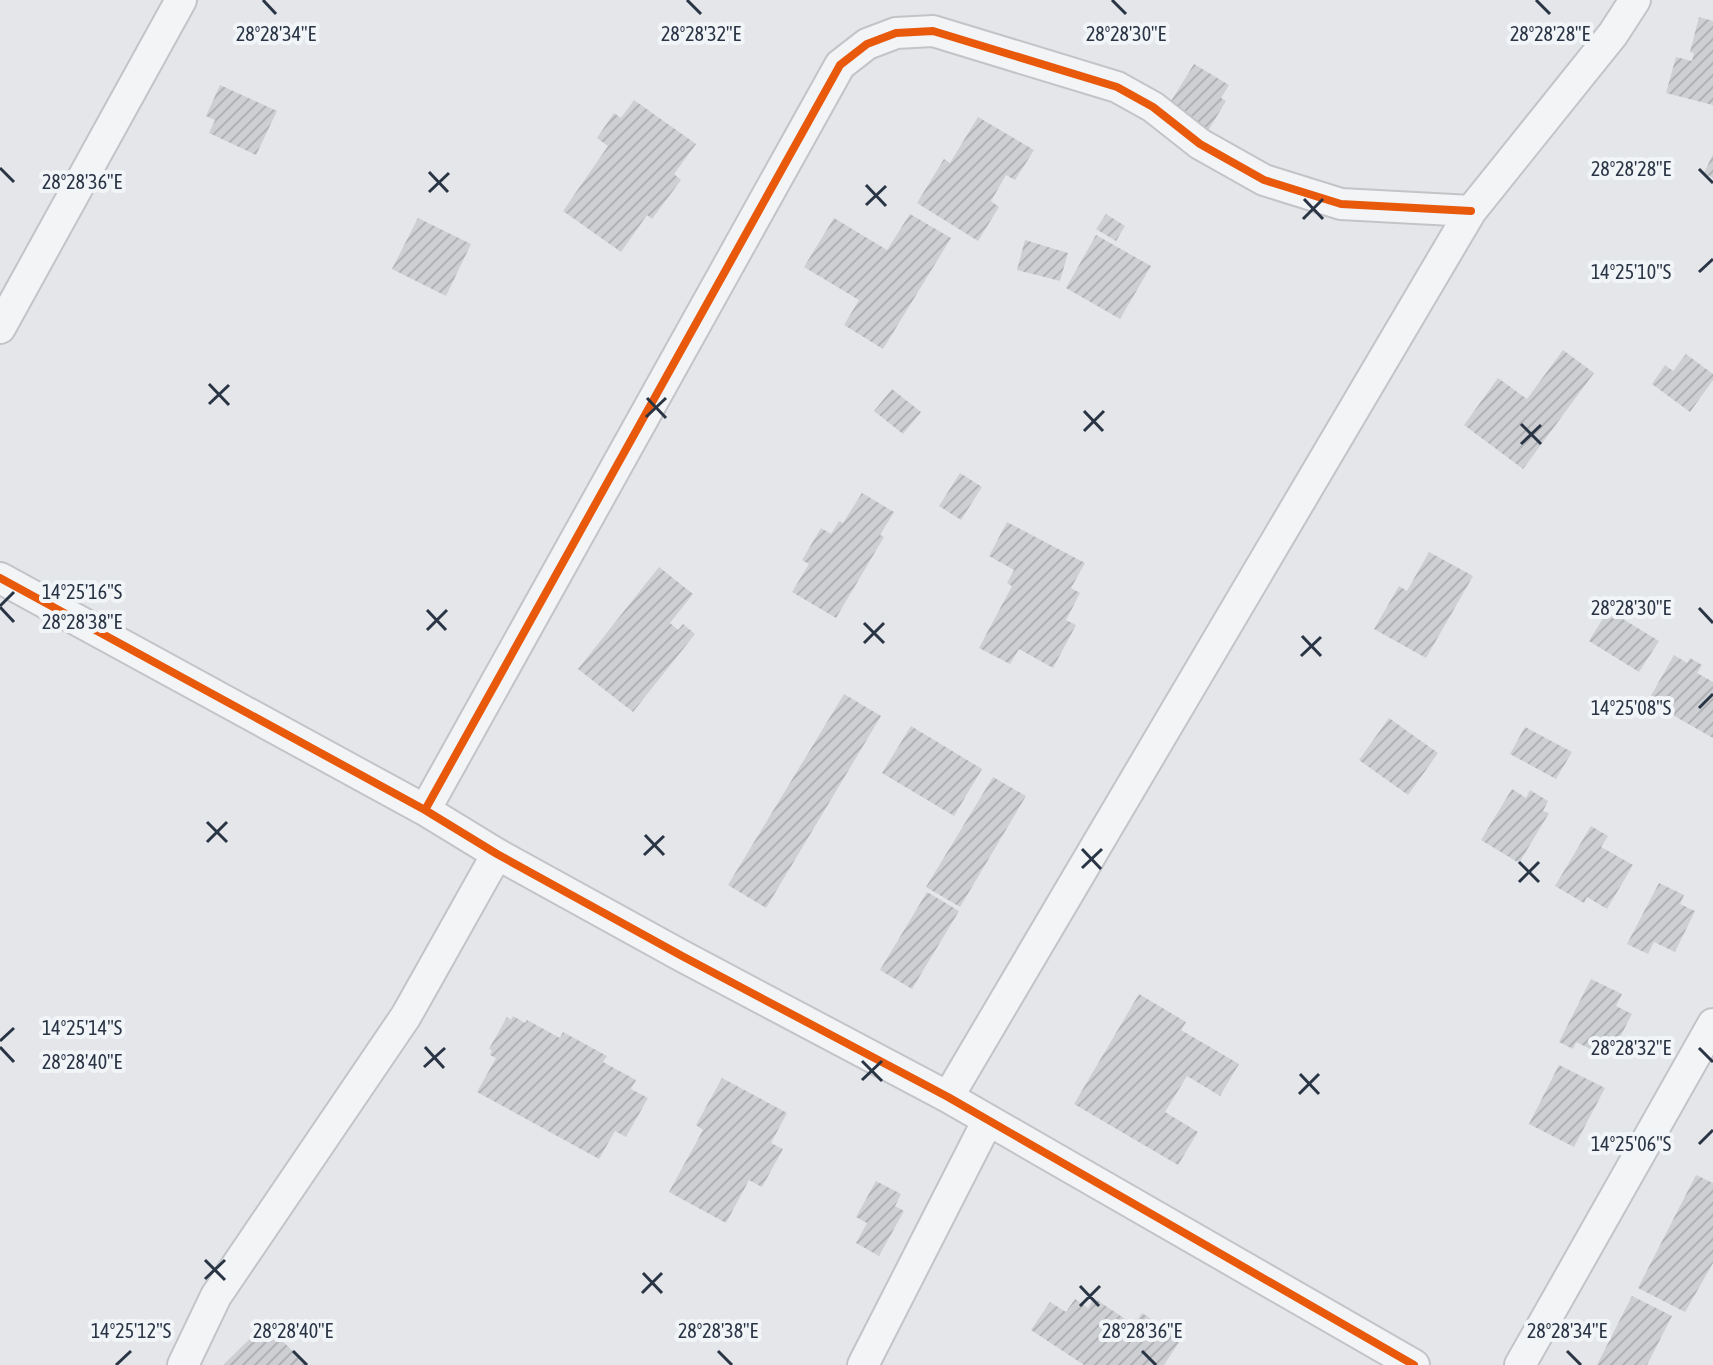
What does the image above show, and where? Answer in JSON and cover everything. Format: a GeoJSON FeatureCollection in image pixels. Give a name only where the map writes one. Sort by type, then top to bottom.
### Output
{"type":"FeatureCollection","features":[{"type":"Feature","properties":{"kind":"street"},"geometry":{"type":"LineString","coordinates":[[0,328],[181,0]]}},
{"type":"Feature","properties":{"kind":"street"},"geometry":{"type":"LineString","coordinates":[[948,1097],[1471,211],[1613,34],[1635,0]]}},
{"type":"Feature","properties":{"kind":"street"},"geometry":{"type":"LineString","coordinates":[[425,810],[840,65],[867,44],[896,33],[933,31],[1117,87],[1153,107],[1200,144],[1264,180],[1341,204],[1471,211]]}},
{"type":"Feature","properties":{"kind":"street"},"geometry":{"type":"LineString","coordinates":[[2,582],[425,810],[497,854],[682,956],[948,1097],[1414,1365]]}},
{"type":"Feature","properties":{"kind":"street"},"geometry":{"type":"LineString","coordinates":[[183,1365],[216,1296],[406,1016],[497,854]]}},
{"type":"Feature","properties":{"kind":"street"},"geometry":{"type":"LineString","coordinates":[[1520,1365],[1713,1024]]}},
{"type":"Feature","properties":{"kind":"street"},"geometry":{"type":"LineString","coordinates":[[863,1365],[988,1120]]}},
{"type":"Feature","properties":{"kind":"building"},"geometry":{"type":"Polygon","coordinates":[[[1699,17],[1713,21],[1713,105],[1666,93],[1676,57],[1692,61],[1694,53],[1690,52],[1699,17]]]}},
{"type":"Feature","properties":{"kind":"building"},"geometry":{"type":"Polygon","coordinates":[[[1194,64],[1229,85],[1221,98],[1226,101],[1203,139],[1163,114],[1194,64]]]}},
{"type":"Feature","properties":{"kind":"building"},"geometry":{"type":"Polygon","coordinates":[[[220,85],[277,111],[256,155],[209,133],[215,120],[206,116],[220,85]]]}},
{"type":"Feature","properties":{"kind":"building"},"geometry":{"type":"Polygon","coordinates":[[[634,100],[696,144],[674,174],[681,180],[652,219],[647,215],[621,252],[563,211],[608,146],[597,138],[614,113],[621,118],[634,100]]]}},
{"type":"Feature","properties":{"kind":"building"},"geometry":{"type":"Polygon","coordinates":[[[978,117],[1034,150],[1015,180],[1006,175],[991,201],[999,207],[978,241],[917,203],[944,159],[950,163],[978,117]]]}},
{"type":"Feature","properties":{"kind":"building"},"geometry":{"type":"Polygon","coordinates":[[[1713,154],[1713,178],[1704,173],[1713,154]]]}},
{"type":"Feature","properties":{"kind":"building"},"geometry":{"type":"Polygon","coordinates":[[[910,214],[951,238],[883,349],[844,325],[859,300],[804,267],[834,218],[887,250],[910,214]]]}},
{"type":"Feature","properties":{"kind":"building"},"geometry":{"type":"Polygon","coordinates":[[[1106,214],[1125,226],[1116,241],[1096,229],[1106,214]]]}},
{"type":"Feature","properties":{"kind":"building"},"geometry":{"type":"Polygon","coordinates":[[[418,218],[471,244],[446,296],[392,269],[418,218]]]}},
{"type":"Feature","properties":{"kind":"building"},"geometry":{"type":"Polygon","coordinates":[[[1096,235],[1151,266],[1120,319],[1066,288],[1096,235]]]}},
{"type":"Feature","properties":{"kind":"building"},"geometry":{"type":"Polygon","coordinates":[[[1025,240],[1068,253],[1060,281],[1017,270],[1025,240]]]}},
{"type":"Feature","properties":{"kind":"building"},"geometry":{"type":"Polygon","coordinates":[[[1563,350],[1594,373],[1523,469],[1464,425],[1498,378],[1527,399],[1563,350]]]}},
{"type":"Feature","properties":{"kind":"building"},"geometry":{"type":"Polygon","coordinates":[[[1686,354],[1713,374],[1713,380],[1690,412],[1652,384],[1665,365],[1673,371],[1686,354]]]}},
{"type":"Feature","properties":{"kind":"building"},"geometry":{"type":"Polygon","coordinates":[[[892,389],[921,412],[903,434],[874,411],[892,389]]]}},
{"type":"Feature","properties":{"kind":"building"},"geometry":{"type":"Polygon","coordinates":[[[960,473],[982,487],[961,520],[939,506],[960,473]]]}},
{"type":"Feature","properties":{"kind":"building"},"geometry":{"type":"Polygon","coordinates":[[[862,493],[894,512],[880,535],[884,537],[836,618],[792,592],[809,564],[802,560],[821,528],[831,534],[839,521],[843,523],[862,493]]]}},
{"type":"Feature","properties":{"kind":"building"},"geometry":{"type":"Polygon","coordinates":[[[1007,522],[1085,563],[1071,588],[1080,593],[1066,620],[1076,625],[1053,668],[1019,649],[1010,664],[979,648],[1012,586],[1007,583],[1014,570],[989,556],[1007,522]]]}},
{"type":"Feature","properties":{"kind":"building"},"geometry":{"type":"Polygon","coordinates":[[[1429,552],[1473,576],[1426,658],[1374,629],[1399,586],[1407,591],[1429,552]]]}},
{"type":"Feature","properties":{"kind":"building"},"geometry":{"type":"Polygon","coordinates":[[[659,567],[693,594],[670,623],[678,630],[683,624],[695,634],[633,712],[578,669],[659,567]]]}},
{"type":"Feature","properties":{"kind":"building"},"geometry":{"type":"Polygon","coordinates":[[[1608,610],[1659,641],[1639,672],[1589,641],[1608,610]]]}},
{"type":"Feature","properties":{"kind":"building"},"geometry":{"type":"Polygon","coordinates":[[[1674,655],[1687,663],[1690,658],[1702,665],[1697,673],[1713,682],[1713,738],[1648,701],[1674,655]]]}},
{"type":"Feature","properties":{"kind":"building"},"geometry":{"type":"Polygon","coordinates":[[[844,694],[881,716],[766,908],[728,885],[844,694]]]}},
{"type":"Feature","properties":{"kind":"building"},"geometry":{"type":"Polygon","coordinates":[[[1389,718],[1438,753],[1408,795],[1359,760],[1389,718]]]}},
{"type":"Feature","properties":{"kind":"building"},"geometry":{"type":"Polygon","coordinates":[[[911,726],[982,769],[954,816],[882,773],[911,726]]]}},
{"type":"Feature","properties":{"kind":"building"},"geometry":{"type":"Polygon","coordinates":[[[1525,727],[1572,752],[1556,779],[1510,754],[1525,727]]]}},
{"type":"Feature","properties":{"kind":"building"},"geometry":{"type":"Polygon","coordinates":[[[993,777],[1026,796],[960,907],[926,887],[993,777]]]}},
{"type":"Feature","properties":{"kind":"building"},"geometry":{"type":"Polygon","coordinates":[[[1512,789],[1526,798],[1530,790],[1548,801],[1543,811],[1549,813],[1519,863],[1481,840],[1512,789]]]}},
{"type":"Feature","properties":{"kind":"building"},"geometry":{"type":"Polygon","coordinates":[[[1591,826],[1608,836],[1601,847],[1633,865],[1607,909],[1587,897],[1584,903],[1555,886],[1591,826]]]}},
{"type":"Feature","properties":{"kind":"building"},"geometry":{"type":"Polygon","coordinates":[[[1659,883],[1684,895],[1680,904],[1695,911],[1675,952],[1654,942],[1648,954],[1627,944],[1659,883]]]}},
{"type":"Feature","properties":{"kind":"building"},"geometry":{"type":"Polygon","coordinates":[[[927,892],[959,911],[912,989],[880,970],[927,892]]]}},
{"type":"Feature","properties":{"kind":"building"},"geometry":{"type":"Polygon","coordinates":[[[1591,979],[1622,994],[1616,1006],[1632,1014],[1609,1058],[1576,1042],[1573,1049],[1559,1042],[1591,979]]]}},
{"type":"Feature","properties":{"kind":"building"},"geometry":{"type":"Polygon","coordinates":[[[1139,994],[1186,1022],[1181,1030],[1239,1064],[1220,1096],[1187,1076],[1165,1112],[1198,1132],[1178,1165],[1074,1104],[1139,994]]]}},
{"type":"Feature","properties":{"kind":"building"},"geometry":{"type":"Polygon","coordinates":[[[513,1016],[560,1038],[563,1032],[607,1056],[603,1062],[636,1080],[631,1089],[648,1098],[626,1137],[615,1131],[599,1159],[477,1092],[496,1058],[490,1055],[492,1050],[489,1049],[507,1017],[511,1020],[513,1016]]]}},
{"type":"Feature","properties":{"kind":"building"},"geometry":{"type":"Polygon","coordinates":[[[1559,1065],[1605,1088],[1574,1147],[1529,1124],[1559,1065]]]}},
{"type":"Feature","properties":{"kind":"building"},"geometry":{"type":"Polygon","coordinates":[[[722,1078],[787,1113],[771,1143],[783,1149],[762,1187],[749,1180],[726,1223],[669,1192],[703,1130],[696,1125],[722,1078]]]}},
{"type":"Feature","properties":{"kind":"building"},"geometry":{"type":"Polygon","coordinates":[[[1696,1175],[1713,1183],[1713,1263],[1685,1312],[1638,1288],[1696,1175]]]}},
{"type":"Feature","properties":{"kind":"building"},"geometry":{"type":"Polygon","coordinates":[[[876,1181],[901,1194],[895,1206],[904,1211],[879,1256],[856,1243],[867,1223],[856,1217],[876,1181]]]}},
{"type":"Feature","properties":{"kind":"building"},"geometry":{"type":"Polygon","coordinates":[[[1632,1296],[1672,1316],[1647,1365],[1597,1365],[1632,1296]]]}},
{"type":"Feature","properties":{"kind":"building"},"geometry":{"type":"Polygon","coordinates":[[[1094,1298],[1134,1325],[1142,1313],[1181,1339],[1164,1365],[1084,1365],[1031,1330],[1050,1302],[1066,1312],[1075,1299],[1088,1308],[1094,1298]]]}},
{"type":"Feature","properties":{"kind":"building"},"geometry":{"type":"Polygon","coordinates":[[[265,1324],[307,1365],[223,1365],[265,1324]]]}},
{"type":"Feature","properties":{"kind":"cycle path"},"geometry":{"type":"LineString","coordinates":[[425,810],[840,65],[867,44],[896,33],[933,31],[1117,87],[1153,107],[1200,144],[1264,180],[1341,204],[1471,211]]}},
{"type":"Feature","properties":{"kind":"cycle path"},"geometry":{"type":"LineString","coordinates":[[0,578],[425,810],[497,854],[682,956],[948,1097],[1414,1365]]}}]}
